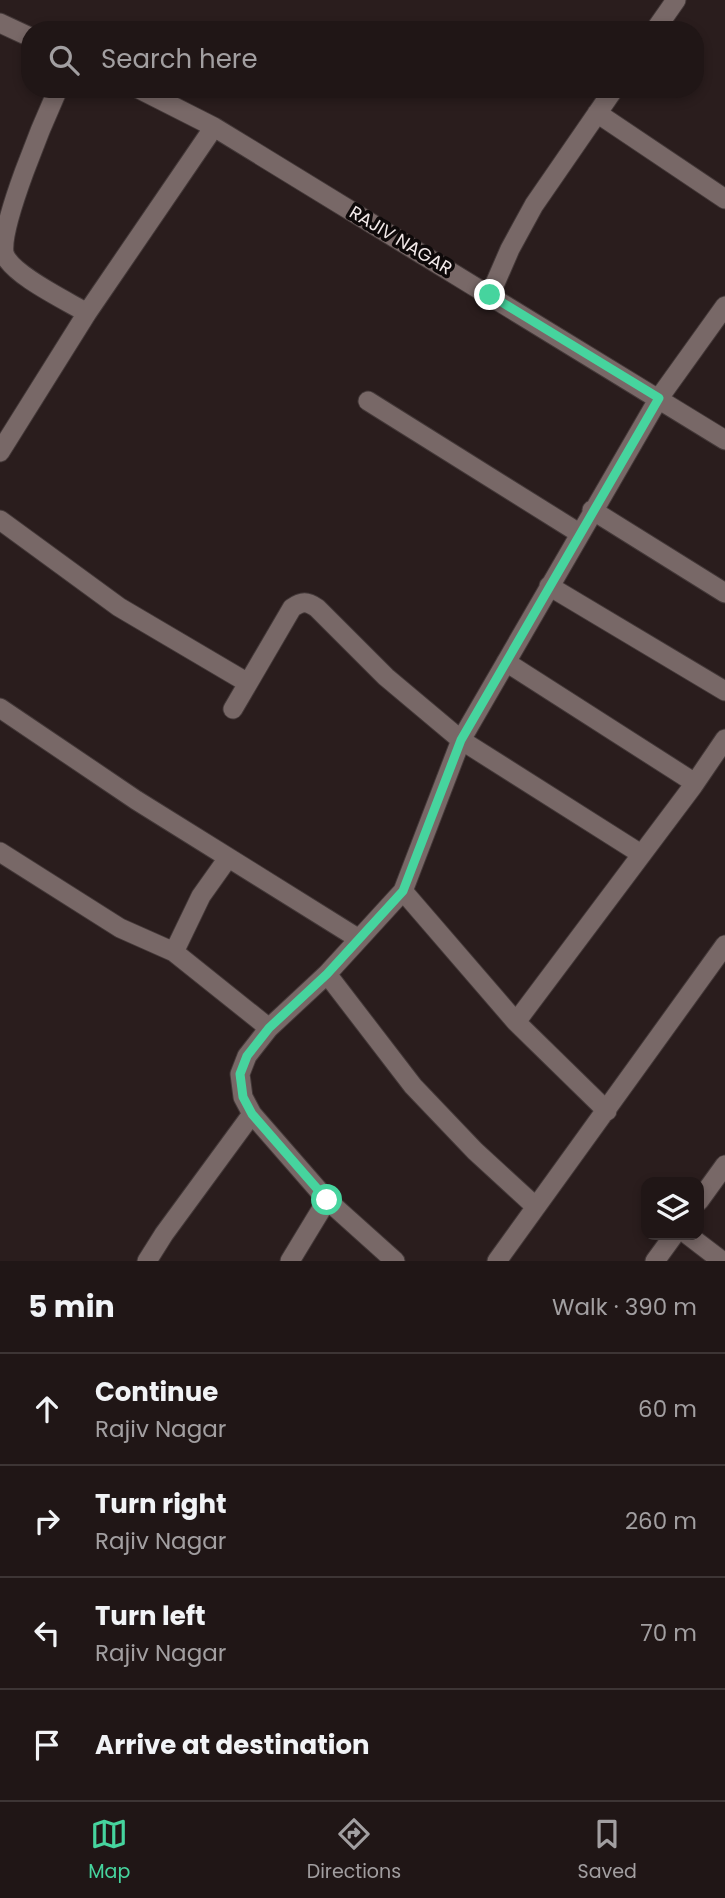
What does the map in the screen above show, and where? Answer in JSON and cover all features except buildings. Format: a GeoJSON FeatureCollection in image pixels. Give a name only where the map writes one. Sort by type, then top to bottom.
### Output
{"type":"FeatureCollection","features":[{"type":"Feature","properties":{"kind":"street"},"geometry":{"type":"LineString","coordinates":[[661,21],[676,0]]}},
{"type":"Feature","properties":{"kind":"street"},"geometry":{"type":"LineString","coordinates":[[0,23],[21,33]]}},
{"type":"Feature","properties":{"kind":"street"},"geometry":{"type":"LineString","coordinates":[[54,98],[19,179],[4,235],[4,254],[21,274],[87,313]]}},
{"type":"Feature","properties":{"kind":"street","name":"RAJIV NAGAR"},"geometry":{"type":"LineString","coordinates":[[157,98],[214,127],[725,440]]}},
{"type":"Feature","properties":{"kind":"street"},"geometry":{"type":"LineString","coordinates":[[490,295],[510,249],[534,205],[608,98]]}},
{"type":"Feature","properties":{"kind":"street"},"geometry":{"type":"LineString","coordinates":[[597,113],[723,193]]}},
{"type":"Feature","properties":{"kind":"street"},"geometry":{"type":"LineString","coordinates":[[0,452],[87,313],[214,127]]}},
{"type":"Feature","properties":{"kind":"street"},"geometry":{"type":"LineString","coordinates":[[396,1261],[327,1200],[252,1114],[243,1097],[240,1074],[247,1056],[269,1028],[327,974],[403,891],[461,740],[659,398],[725,306]]}},
{"type":"Feature","properties":{"kind":"street"},"geometry":{"type":"LineString","coordinates":[[368,401],[579,533]]}},
{"type":"Feature","properties":{"kind":"street"},"geometry":{"type":"LineString","coordinates":[[592,510],[725,593]]}},
{"type":"Feature","properties":{"kind":"street"},"geometry":{"type":"LineString","coordinates":[[0,520],[119,607],[248,683]]}},
{"type":"Feature","properties":{"kind":"street"},"geometry":{"type":"LineString","coordinates":[[549,586],[725,691]]}},
{"type":"Feature","properties":{"kind":"street"},"geometry":{"type":"LineString","coordinates":[[233,709],[292,608],[300,602],[309,602],[386,677],[461,740],[641,853]]}},
{"type":"Feature","properties":{"kind":"street"},"geometry":{"type":"LineString","coordinates":[[506,662],[695,783]]}},
{"type":"Feature","properties":{"kind":"street"},"geometry":{"type":"LineString","coordinates":[[0,708],[136,800],[359,939]]}},
{"type":"Feature","properties":{"kind":"street"},"geometry":{"type":"LineString","coordinates":[[516,1022],[695,783],[725,738]]}},
{"type":"Feature","properties":{"kind":"street"},"geometry":{"type":"LineString","coordinates":[[0,852],[120,928],[174,952],[269,1028]]}},
{"type":"Feature","properties":{"kind":"street"},"geometry":{"type":"LineString","coordinates":[[174,952],[201,897],[228,858]]}},
{"type":"Feature","properties":{"kind":"street"},"geometry":{"type":"LineString","coordinates":[[403,891],[516,1022],[607,1111]]}},
{"type":"Feature","properties":{"kind":"street"},"geometry":{"type":"LineString","coordinates":[[497,1261],[607,1111],[718,971],[725,945]]}},
{"type":"Feature","properties":{"kind":"street"},"geometry":{"type":"LineString","coordinates":[[327,974],[413,1086],[475,1151],[536,1207]]}},
{"type":"Feature","properties":{"kind":"street"},"geometry":{"type":"LineString","coordinates":[[147,1261],[252,1114]]}},
{"type":"Feature","properties":{"kind":"street"},"geometry":{"type":"LineString","coordinates":[[704,1194],[725,1165]]}},
{"type":"Feature","properties":{"kind":"street"},"geometry":{"type":"LineString","coordinates":[[290,1261],[327,1200]]}},
{"type":"Feature","properties":{"kind":"street"},"geometry":{"type":"LineString","coordinates":[[655,1261],[670,1240]]}},
{"type":"Feature","properties":{"kind":"street"},"geometry":{"type":"LineString","coordinates":[[695,1240],[722,1261]]}},
{"type":"Feature","properties":{"kind":"route"},"geometry":{"type":"LineString","coordinates":[[327,1200],[252,1114],[243,1097],[240,1074],[247,1056],[269,1028],[327,974],[403,891],[461,740],[659,398],[490,295]]}}]}
